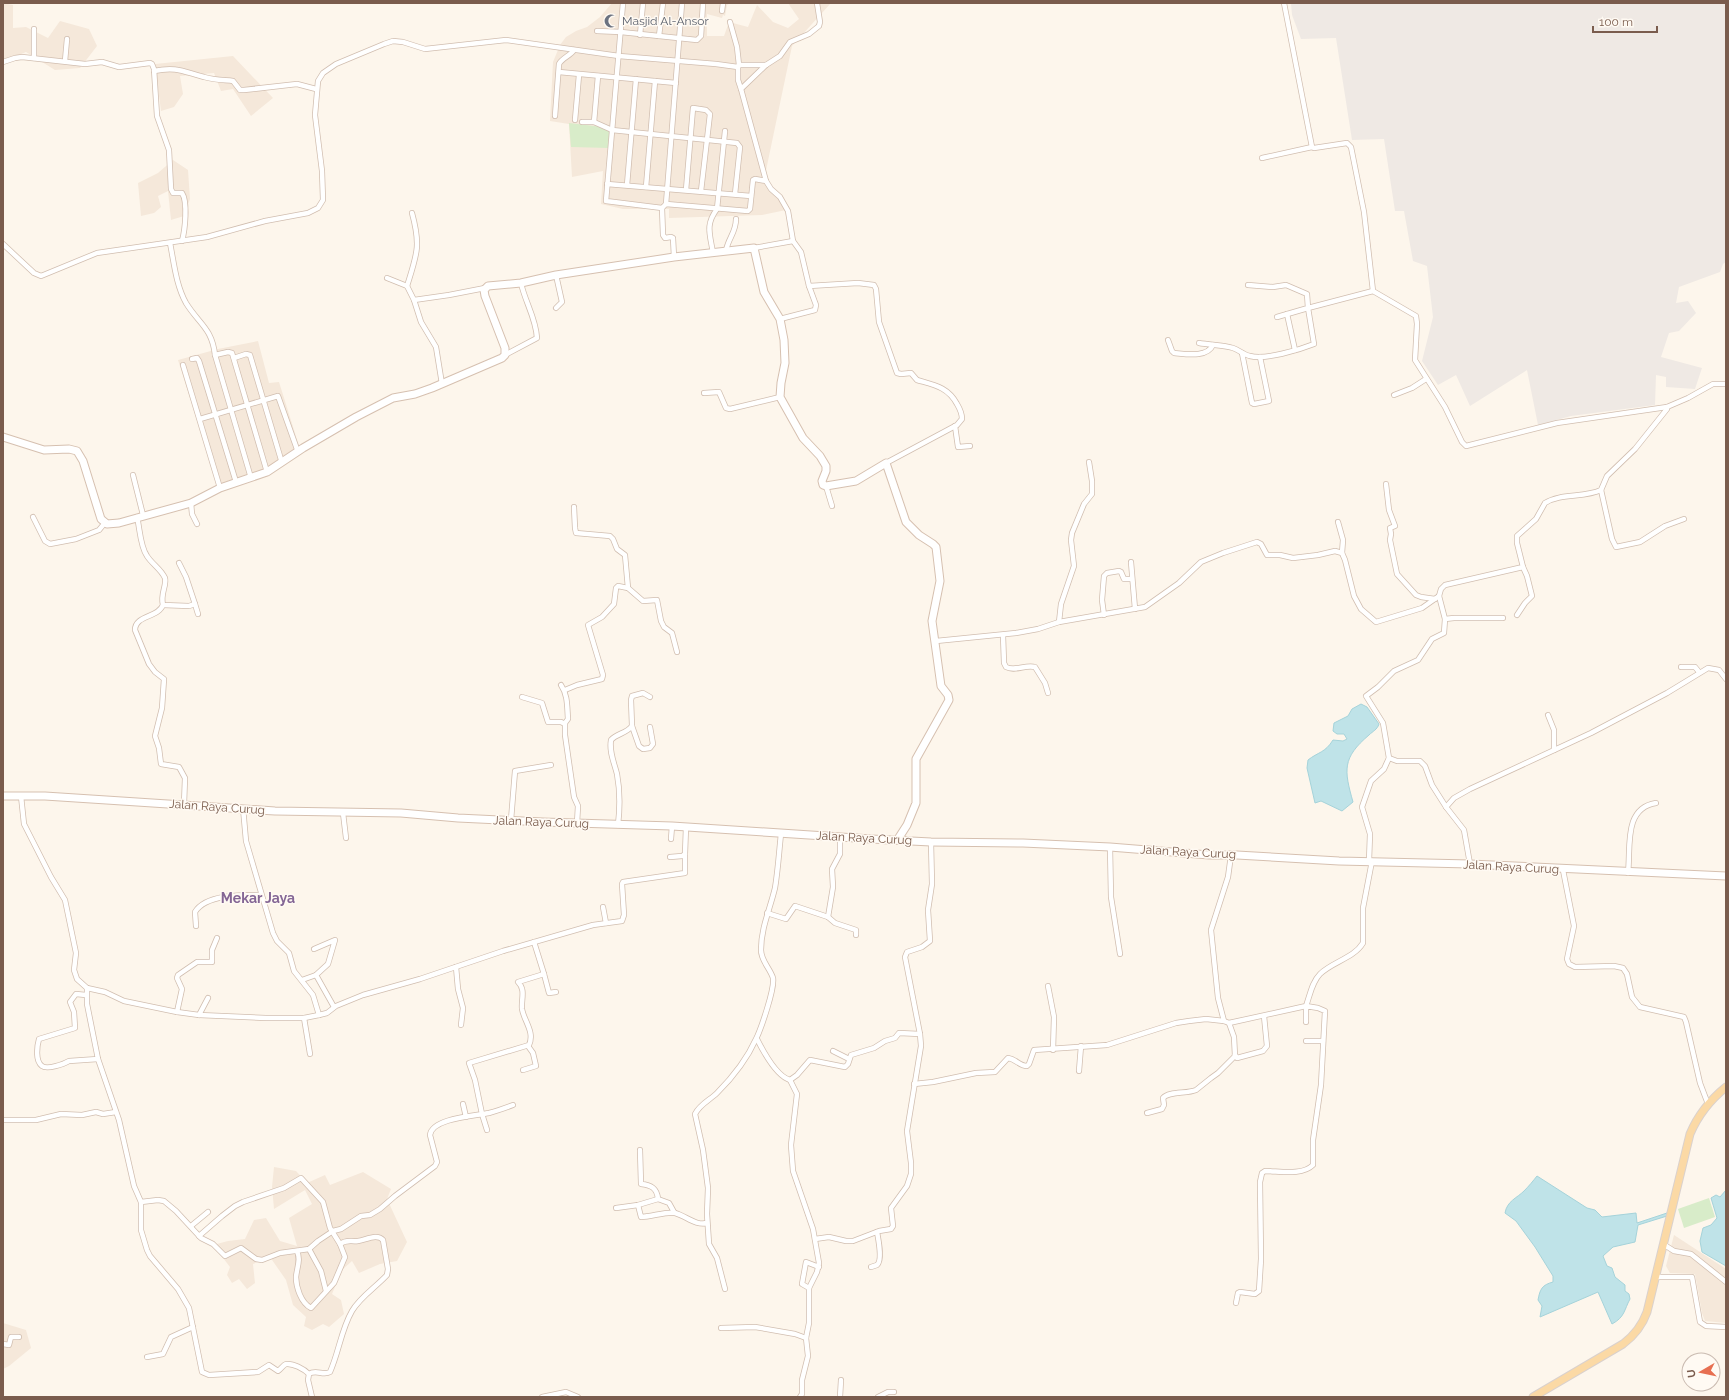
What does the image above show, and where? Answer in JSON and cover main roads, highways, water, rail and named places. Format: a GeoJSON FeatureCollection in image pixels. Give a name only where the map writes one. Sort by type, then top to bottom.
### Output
{"type":"FeatureCollection","features":[{"type":"Feature","properties":{"kind":"main road"},"geometry":{"type":"LineString","coordinates":[[1533,1397],[1612,1351],[1631,1338],[1639,1328],[1645,1317],[1687,1142],[1694,1125],[1708,1104],[1726,1087]]}},
{"type":"Feature","properties":{"kind":"water"},"geometry":{"type":"Polygon","coordinates":[[[1361,704],[1367,707],[1379,724],[1376,729],[1360,743],[1350,758],[1347,773],[1353,802],[1342,811],[1321,801],[1315,803],[1307,768],[1308,760],[1324,750],[1333,740],[1343,741],[1347,739],[1344,734],[1337,734],[1333,731],[1334,723],[1348,716],[1352,709],[1361,704]]]}},
{"type":"Feature","properties":{"kind":"water"},"geometry":{"type":"Polygon","coordinates":[[[1537,1176],[1587,1208],[1595,1210],[1602,1217],[1636,1213],[1637,1223],[1667,1213],[1667,1216],[1638,1225],[1635,1242],[1613,1247],[1603,1256],[1607,1266],[1612,1268],[1615,1277],[1625,1285],[1625,1291],[1629,1294],[1630,1299],[1622,1316],[1612,1324],[1598,1292],[1540,1317],[1542,1306],[1538,1300],[1540,1293],[1544,1286],[1553,1282],[1553,1276],[1535,1247],[1516,1221],[1505,1213],[1508,1205],[1524,1191],[1537,1176]]]}},
{"type":"Feature","properties":{"kind":"water"},"geometry":{"type":"Polygon","coordinates":[[[1726,1190],[1726,1266],[1702,1252],[1700,1241],[1703,1228],[1711,1225],[1717,1218],[1711,1198],[1716,1195],[1720,1197],[1726,1190]]]}},
{"type":"Feature","properties":{"kind":"place","name":"Masjid Al-Ansor"},"geometry":{"type":"Point","coordinates":[611,21]}},
{"type":"Feature","properties":{"kind":"district","name":"Mekar Jaya"},"geometry":{"type":"Point","coordinates":[258,898]}}]}
